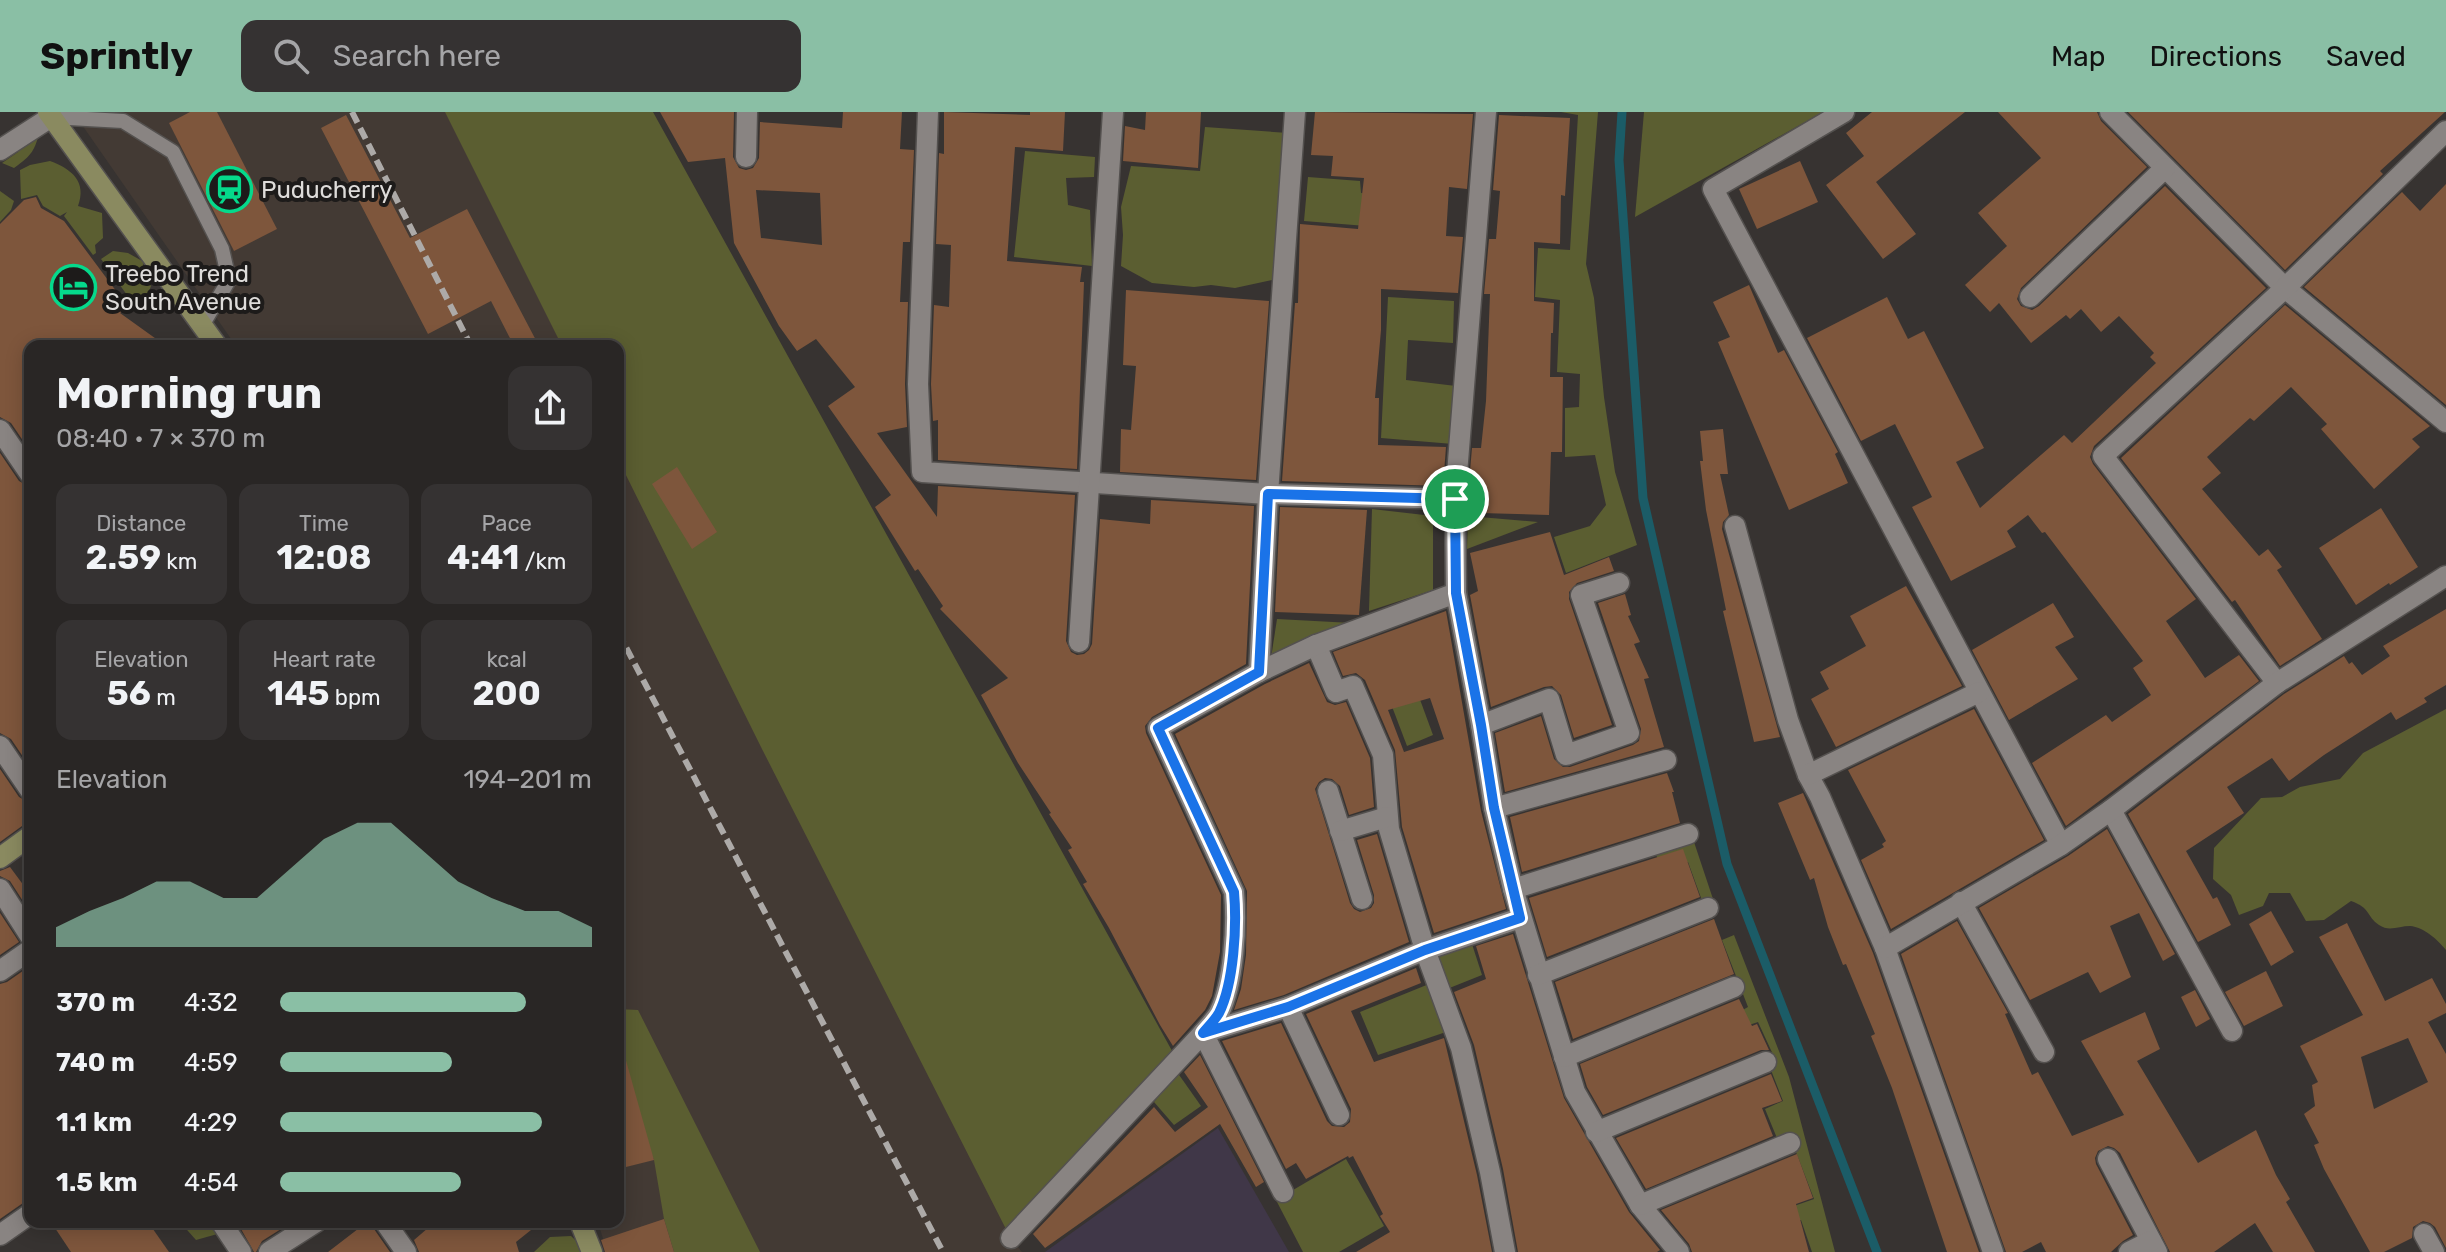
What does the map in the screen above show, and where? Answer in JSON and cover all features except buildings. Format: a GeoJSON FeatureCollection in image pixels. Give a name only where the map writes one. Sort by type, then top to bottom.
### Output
{"type":"FeatureCollection","features":[{"type":"Feature","properties":{"kind":"main road"},"geometry":{"type":"LineString","coordinates":[[49,114],[213,340]]}},
{"type":"Feature","properties":{"kind":"main road"},"geometry":{"type":"LineString","coordinates":[[0,858],[24,840]]}},
{"type":"Feature","properties":{"kind":"main road"},"geometry":{"type":"LineString","coordinates":[[582,1228],[592,1252]]}},
{"type":"Feature","properties":{"kind":"street"},"geometry":{"type":"LineString","coordinates":[[746,157],[747,112]]}},
{"type":"Feature","properties":{"kind":"street"},"geometry":{"type":"LineString","coordinates":[[928,112],[918,384],[922,472],[1268,494],[1455,499]]}},
{"type":"Feature","properties":{"kind":"street"},"geometry":{"type":"LineString","coordinates":[[1079,642],[1113,112]]}},
{"type":"Feature","properties":{"kind":"street"},"geometry":{"type":"LineString","coordinates":[[1259,672],[1268,494],[1295,112]]}},
{"type":"Feature","properties":{"kind":"street"},"geometry":{"type":"LineString","coordinates":[[1486,112],[1455,499],[1456,593],[1494,808],[1513,889],[1575,1092],[1640,1205],[1679,1252]]}},
{"type":"Feature","properties":{"kind":"street"},"geometry":{"type":"LineString","coordinates":[[1844,112],[1713,189],[2061,845]]}},
{"type":"Feature","properties":{"kind":"street"},"geometry":{"type":"LineString","coordinates":[[2110,112],[2285,288],[2446,422]]}},
{"type":"Feature","properties":{"kind":"street"},"geometry":{"type":"LineString","coordinates":[[0,150],[49,114]]}},
{"type":"Feature","properties":{"kind":"street"},"geometry":{"type":"LineString","coordinates":[[2277,683],[2103,456],[2285,288],[2446,131]]}},
{"type":"Feature","properties":{"kind":"street"},"geometry":{"type":"LineString","coordinates":[[2030,297],[2165,168]]}},
{"type":"Feature","properties":{"kind":"street"},"geometry":{"type":"LineString","coordinates":[[0,430],[24,465]]}},
{"type":"Feature","properties":{"kind":"street"},"geometry":{"type":"LineString","coordinates":[[1735,526],[1788,720],[1808,775],[1885,948],[1993,1252]]}},
{"type":"Feature","properties":{"kind":"street"},"geometry":{"type":"LineString","coordinates":[[1885,948],[2061,845],[2277,683],[2446,576]]}},
{"type":"Feature","properties":{"kind":"street"},"geometry":{"type":"LineString","coordinates":[[1481,725],[1549,699],[1566,755],[1629,733],[1581,595],[1619,583]]}},
{"type":"Feature","properties":{"kind":"street"},"geometry":{"type":"LineString","coordinates":[[1011,1238],[1203,1033],[1218,1014],[1228,987],[1237,918],[1234,892],[1158,728],[1259,672],[1316,645],[1456,593]]}},
{"type":"Feature","properties":{"kind":"street"},"geometry":{"type":"LineString","coordinates":[[1316,645],[1336,692],[1353,686],[1383,755],[1389,829],[1425,950],[1461,1048],[1505,1252]]}},
{"type":"Feature","properties":{"kind":"street"},"geometry":{"type":"LineString","coordinates":[[1808,775],[1979,692]]}},
{"type":"Feature","properties":{"kind":"street"},"geometry":{"type":"LineString","coordinates":[[0,746],[24,781]]}},
{"type":"Feature","properties":{"kind":"street"},"geometry":{"type":"LineString","coordinates":[[1494,808],[1666,760]]}},
{"type":"Feature","properties":{"kind":"street"},"geometry":{"type":"LineString","coordinates":[[1328,791],[1362,899]]}},
{"type":"Feature","properties":{"kind":"street"},"geometry":{"type":"LineString","coordinates":[[2111,810],[2232,1031]]}},
{"type":"Feature","properties":{"kind":"street"},"geometry":{"type":"LineString","coordinates":[[1340,831],[1387,817]]}},
{"type":"Feature","properties":{"kind":"street"},"geometry":{"type":"LineString","coordinates":[[1513,889],[1688,834]]}},
{"type":"Feature","properties":{"kind":"street"},"geometry":{"type":"LineString","coordinates":[[0,889],[24,927]]}},
{"type":"Feature","properties":{"kind":"street"},"geometry":{"type":"LineString","coordinates":[[1961,902],[2044,1052]]}},
{"type":"Feature","properties":{"kind":"street"},"geometry":{"type":"LineString","coordinates":[[1538,975],[1708,908]]}},
{"type":"Feature","properties":{"kind":"street"},"geometry":{"type":"LineString","coordinates":[[1203,1033],[1288,1007],[1425,950],[1520,918]]}},
{"type":"Feature","properties":{"kind":"street"},"geometry":{"type":"LineString","coordinates":[[0,971],[24,954]]}},
{"type":"Feature","properties":{"kind":"street"},"geometry":{"type":"LineString","coordinates":[[1564,1057],[1734,987]]}},
{"type":"Feature","properties":{"kind":"street"},"geometry":{"type":"LineString","coordinates":[[1288,1007],[1339,1115]]}},
{"type":"Feature","properties":{"kind":"street"},"geometry":{"type":"LineString","coordinates":[[1203,1033],[1283,1192]]}},
{"type":"Feature","properties":{"kind":"street"},"geometry":{"type":"LineString","coordinates":[[1596,1132],[1766,1062]]}},
{"type":"Feature","properties":{"kind":"street"},"geometry":{"type":"LineString","coordinates":[[1640,1205],[1790,1143]]}},
{"type":"Feature","properties":{"kind":"street"},"geometry":{"type":"LineString","coordinates":[[2108,1159],[2154,1246],[2129,1252]]}},
{"type":"Feature","properties":{"kind":"street"},"geometry":{"type":"LineString","coordinates":[[0,1235],[24,1218]]}},
{"type":"Feature","properties":{"kind":"street"},"geometry":{"type":"LineString","coordinates":[[225,1228],[241,1252]]}},
{"type":"Feature","properties":{"kind":"street"},"geometry":{"type":"LineString","coordinates":[[269,1252],[307,1228]]}},
{"type":"Feature","properties":{"kind":"street"},"geometry":{"type":"LineString","coordinates":[[389,1228],[406,1252]]}},
{"type":"Feature","properties":{"kind":"lane"},"geometry":{"type":"LineString","coordinates":[[49,114],[123,121],[173,152],[222,249],[229,280],[203,324]]}},
{"type":"Feature","properties":{"kind":"shaded area"},"geometry":{"type":"Polygon","coordinates":[[[73,112],[652,112],[1009,1236],[1022,1252],[607,1252],[600,1228],[624,1228],[624,340],[232,340],[73,112]]]}},
{"type":"Feature","properties":{"kind":"shaded area"},"geometry":{"type":"Polygon","coordinates":[[[1218,1128],[1289,1252],[1045,1252],[1218,1128]]]}},
{"type":"Feature","properties":{"kind":"green space"},"geometry":{"type":"Polygon","coordinates":[[[445,112],[653,112],[1176,1058],[1009,1235],[624,471],[624,340],[559,340],[445,112]]]}},
{"type":"Feature","properties":{"kind":"green space"},"geometry":{"type":"Polygon","coordinates":[[[1561,112],[1598,112],[1586,264],[1594,298],[1615,472],[1637,545],[1566,573],[1554,537],[1590,526],[1606,505],[1595,455],[1565,457],[1565,408],[1579,407],[1580,374],[1557,372],[1560,300],[1535,297],[1538,248],[1570,250],[1578,115],[1561,112]]]}},
{"type":"Feature","properties":{"kind":"green space"},"geometry":{"type":"Polygon","coordinates":[[[1644,112],[1823,112],[1635,217],[1644,112]]]}},
{"type":"Feature","properties":{"kind":"green space"},"geometry":{"type":"Polygon","coordinates":[[[1205,127],[1288,133],[1278,252],[1272,280],[1235,288],[1211,285],[1194,287],[1152,283],[1121,266],[1121,207],[1131,166],[1200,171],[1205,127]]]}},
{"type":"Feature","properties":{"kind":"green space"},"geometry":{"type":"Polygon","coordinates":[[[40,129],[34,148],[25,160],[14,168],[2,163],[18,152],[14,146],[40,129]]]}},
{"type":"Feature","properties":{"kind":"green space"},"geometry":{"type":"Polygon","coordinates":[[[1025,151],[1095,157],[1094,177],[1066,178],[1068,205],[1090,210],[1092,266],[1014,257],[1025,151]]]}},
{"type":"Feature","properties":{"kind":"green space"},"geometry":{"type":"Polygon","coordinates":[[[50,161],[76,178],[81,190],[78,206],[102,213],[103,238],[95,245],[96,253],[93,255],[64,216],[67,212],[60,216],[43,206],[37,195],[21,199],[20,170],[50,161]]]}},
{"type":"Feature","properties":{"kind":"green space"},"geometry":{"type":"Polygon","coordinates":[[[1308,177],[1360,181],[1361,193],[1392,195],[1391,228],[1304,221],[1308,177]]]}},
{"type":"Feature","properties":{"kind":"green space"},"geometry":{"type":"Polygon","coordinates":[[[0,191],[14,201],[11,210],[0,222],[0,191]]]}},
{"type":"Feature","properties":{"kind":"green space"},"geometry":{"type":"Polygon","coordinates":[[[113,251],[128,253],[144,262],[141,273],[151,286],[147,297],[135,306],[101,259],[113,251]]]}},
{"type":"Feature","properties":{"kind":"green space"},"geometry":{"type":"Polygon","coordinates":[[[1388,297],[1454,301],[1453,343],[1408,340],[1406,380],[1456,386],[1453,444],[1381,438],[1388,297]]]}},
{"type":"Feature","properties":{"kind":"green space"},"geometry":{"type":"Polygon","coordinates":[[[1372,509],[1433,516],[1433,590],[1369,611],[1372,509]]]}},
{"type":"Feature","properties":{"kind":"green space"},"geometry":{"type":"Polygon","coordinates":[[[1468,516],[1538,522],[1467,549],[1468,516]]]}},
{"type":"Feature","properties":{"kind":"green space"},"geometry":{"type":"Polygon","coordinates":[[[1277,619],[1352,623],[1271,658],[1277,619]]]}},
{"type":"Feature","properties":{"kind":"green space"},"geometry":{"type":"Polygon","coordinates":[[[1404,656],[1433,735],[1407,746],[1377,667],[1404,656]]]}},
{"type":"Feature","properties":{"kind":"green space"},"geometry":{"type":"Polygon","coordinates":[[[2446,709],[2446,950],[2435,938],[2420,929],[2410,926],[2383,927],[2362,906],[2351,901],[2324,920],[2306,921],[2290,893],[2269,893],[2263,906],[2239,915],[2231,895],[2213,879],[2214,848],[2261,798],[2282,797],[2300,787],[2340,779],[2363,753],[2446,709]]]}},
{"type":"Feature","properties":{"kind":"green space"},"geometry":{"type":"Polygon","coordinates":[[[1692,836],[1714,902],[1704,906],[1688,862],[1663,871],[1653,848],[1692,836]]]}},
{"type":"Feature","properties":{"kind":"green space"},"geometry":{"type":"Polygon","coordinates":[[[1734,935],[1789,1077],[1835,1252],[1812,1252],[1801,1220],[1773,1225],[1794,1206],[1814,1199],[1791,1139],[1779,1143],[1765,1109],[1783,1101],[1769,1065],[1776,1061],[1758,1022],[1737,1029],[1732,1016],[1748,1007],[1722,940],[1734,935]]]}},
{"type":"Feature","properties":{"kind":"green space"},"geometry":{"type":"Polygon","coordinates":[[[1471,941],[1482,975],[1447,989],[1436,954],[1471,941]]]}},
{"type":"Feature","properties":{"kind":"green space"},"geometry":{"type":"Polygon","coordinates":[[[1429,984],[1446,1032],[1378,1055],[1360,1012],[1429,984]]]}},
{"type":"Feature","properties":{"kind":"green space"},"geometry":{"type":"Polygon","coordinates":[[[624,1009],[638,1010],[760,1252],[674,1252],[664,1219],[654,1160],[624,1085],[624,1009]]]}},
{"type":"Feature","properties":{"kind":"green space"},"geometry":{"type":"Polygon","coordinates":[[[1177,1072],[1201,1106],[1174,1125],[1154,1102],[1177,1072]]]}},
{"type":"Feature","properties":{"kind":"green space"},"geometry":{"type":"Polygon","coordinates":[[[1346,1159],[1384,1226],[1339,1252],[1303,1252],[1276,1200],[1346,1159]]]}},
{"type":"Feature","properties":{"kind":"green space"},"geometry":{"type":"Polygon","coordinates":[[[185,1228],[217,1228],[221,1233],[196,1240],[185,1228]]]}},
{"type":"Feature","properties":{"kind":"green space"},"geometry":{"type":"Polygon","coordinates":[[[571,1236],[588,1252],[534,1252],[550,1237],[571,1236]]]}},
{"type":"Feature","properties":{"kind":"waterway"},"geometry":{"type":"LineString","coordinates":[[1622,112],[1619,160],[1643,498],[1727,864],[1877,1252]]}},
{"type":"Feature","properties":{"kind":"railway"},"geometry":{"type":"LineString","coordinates":[[352,112],[468,340]]}},
{"type":"Feature","properties":{"kind":"railway"},"geometry":{"type":"LineString","coordinates":[[624,643],[943,1252]]}},
{"type":"Feature","properties":{"kind":"place","name":"Puducherry"},"geometry":{"type":"Point","coordinates":[230,190]}},
{"type":"Feature","properties":{"kind":"place","name":"Treebo Trend South Avenue"},"geometry":{"type":"Point","coordinates":[74,288]}},
{"type":"Feature","properties":{"kind":"route"},"geometry":{"type":"LineString","coordinates":[[1268,494],[1455,499],[1456,593],[1494,808],[1520,918],[1425,950],[1288,1007],[1203,1033],[1218,1014],[1228,987],[1237,918],[1234,892],[1158,728],[1259,672],[1268,494]]}}]}
